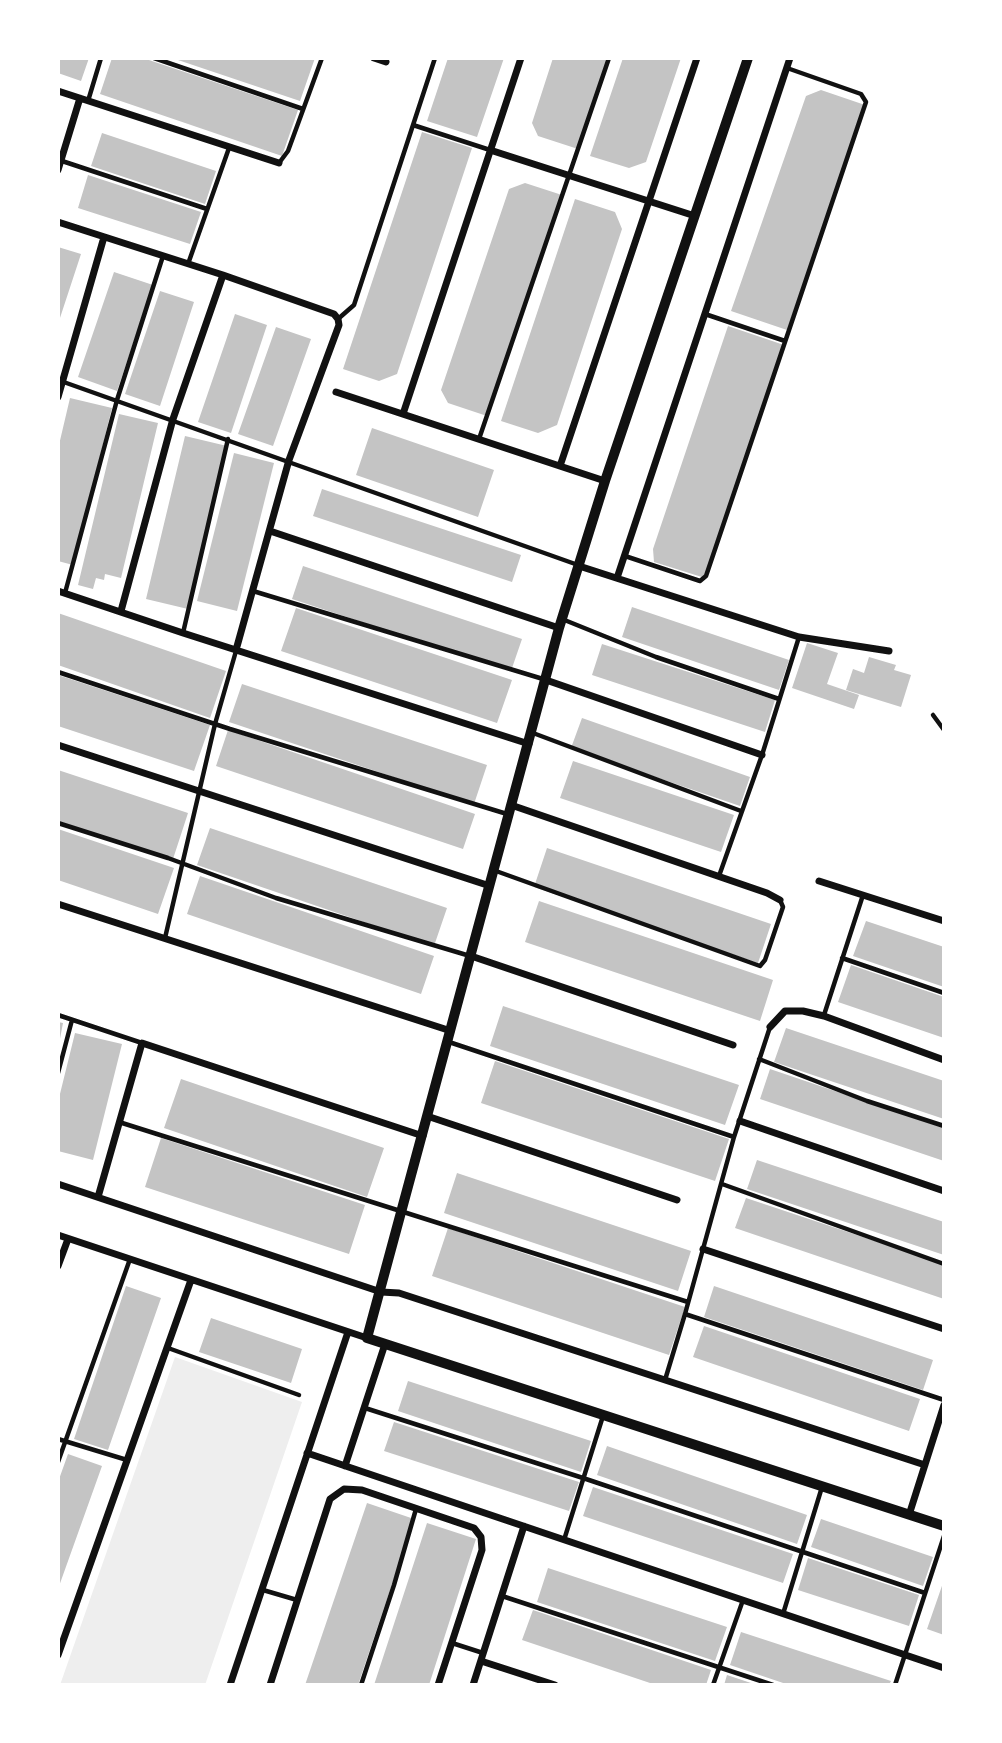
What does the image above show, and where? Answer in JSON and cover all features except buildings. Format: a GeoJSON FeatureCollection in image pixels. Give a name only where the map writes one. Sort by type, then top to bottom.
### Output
{"type":"FeatureCollection","features":[{"type":"Feature","properties":{"kind":"street"},"geometry":{"type":"LineString","coordinates":[[374,58],[386,62]]}},
{"type":"Feature","properties":{"kind":"street"},"geometry":{"type":"LineString","coordinates":[[403,414],[521,58]]}},
{"type":"Feature","properties":{"kind":"street"},"geometry":{"type":"LineString","coordinates":[[560,466],[697,58]]}},
{"type":"Feature","properties":{"kind":"street"},"geometry":{"type":"LineString","coordinates":[[367,1338],[560,623],[605,481],[748,58]]}},
{"type":"Feature","properties":{"kind":"street"},"geometry":{"type":"LineString","coordinates":[[617,578],[790,58]]}},
{"type":"Feature","properties":{"kind":"street"},"geometry":{"type":"LineString","coordinates":[[58,91],[279,163]]}},
{"type":"Feature","properties":{"kind":"street"},"geometry":{"type":"LineString","coordinates":[[58,170],[59,160],[84,99]]}},
{"type":"Feature","properties":{"kind":"street"},"geometry":{"type":"LineString","coordinates":[[491,150],[695,216]]}},
{"type":"Feature","properties":{"kind":"street"},"geometry":{"type":"LineString","coordinates":[[58,222],[223,275],[334,314],[338,319],[339,325],[289,460],[236,650]]}},
{"type":"Feature","properties":{"kind":"street"},"geometry":{"type":"LineString","coordinates":[[58,397],[60,380],[104,237]]}},
{"type":"Feature","properties":{"kind":"street"},"geometry":{"type":"LineString","coordinates":[[121,611],[173,419],[223,275]]}},
{"type":"Feature","properties":{"kind":"street"},"geometry":{"type":"LineString","coordinates":[[336,392],[605,481]]}},
{"type":"Feature","properties":{"kind":"street"},"geometry":{"type":"LineString","coordinates":[[270,531],[560,623]]}},
{"type":"Feature","properties":{"kind":"street"},"geometry":{"type":"LineString","coordinates":[[579,566],[799,637],[889,651]]}},
{"type":"Feature","properties":{"kind":"street"},"geometry":{"type":"LineString","coordinates":[[61,592],[529,744]]}},
{"type":"Feature","properties":{"kind":"street"},"geometry":{"type":"LineString","coordinates":[[546,680],[762,755]]}},
{"type":"Feature","properties":{"kind":"street"},"geometry":{"type":"LineString","coordinates":[[58,745],[490,886]]}},
{"type":"Feature","properties":{"kind":"street"},"geometry":{"type":"LineString","coordinates":[[510,810],[767,893],[780,900]]}},
{"type":"Feature","properties":{"kind":"street"},"geometry":{"type":"LineString","coordinates":[[819,881],[944,921]]}},
{"type":"Feature","properties":{"kind":"street"},"geometry":{"type":"LineString","coordinates":[[58,904],[451,1031]]}},
{"type":"Feature","properties":{"kind":"street"},"geometry":{"type":"LineString","coordinates":[[471,956],[733,1045]]}},
{"type":"Feature","properties":{"kind":"street"},"geometry":{"type":"LineString","coordinates":[[770,1027],[786,1011],[803,1011],[824,1016],[944,1060]]}},
{"type":"Feature","properties":{"kind":"street"},"geometry":{"type":"LineString","coordinates":[[98,1197],[142,1043],[423,1136]]}},
{"type":"Feature","properties":{"kind":"street"},"geometry":{"type":"LineString","coordinates":[[427,1116],[677,1200]]}},
{"type":"Feature","properties":{"kind":"street"},"geometry":{"type":"LineString","coordinates":[[740,1121],[944,1191]]}},
{"type":"Feature","properties":{"kind":"street"},"geometry":{"type":"LineString","coordinates":[[58,1184],[381,1292],[399,1293],[925,1465]]}},
{"type":"Feature","properties":{"kind":"street"},"geometry":{"type":"LineString","coordinates":[[58,1235],[944,1527]]}},
{"type":"Feature","properties":{"kind":"street"},"geometry":{"type":"LineString","coordinates":[[58,1266],[68,1239]]}},
{"type":"Feature","properties":{"kind":"street"},"geometry":{"type":"LineString","coordinates":[[703,1248],[944,1329]]}},
{"type":"Feature","properties":{"kind":"street"},"geometry":{"type":"LineString","coordinates":[[58,1652],[191,1280]]}},
{"type":"Feature","properties":{"kind":"street"},"geometry":{"type":"LineString","coordinates":[[230,1685],[348,1332]]}},
{"type":"Feature","properties":{"kind":"street"},"geometry":{"type":"LineString","coordinates":[[345,1466],[386,1345]]}},
{"type":"Feature","properties":{"kind":"street"},"geometry":{"type":"LineString","coordinates":[[909,1515],[944,1405]]}},
{"type":"Feature","properties":{"kind":"street"},"geometry":{"type":"LineString","coordinates":[[307,1453],[944,1668]]}},
{"type":"Feature","properties":{"kind":"street"},"geometry":{"type":"LineString","coordinates":[[270,1685],[330,1499],[344,1489],[362,1490],[474,1528],[481,1538],[482,1550],[438,1685]]}},
{"type":"Feature","properties":{"kind":"street"},"geometry":{"type":"LineString","coordinates":[[473,1685],[524,1526]]}},
{"type":"Feature","properties":{"kind":"street"},"geometry":{"type":"LineString","coordinates":[[482,1657],[555,1685]]}},
{"type":"Feature","properties":{"kind":"lane"},"geometry":{"type":"LineString","coordinates":[[84,99],[101,58]]}},
{"type":"Feature","properties":{"kind":"lane"},"geometry":{"type":"LineString","coordinates":[[154,58],[303,109]]}},
{"type":"Feature","properties":{"kind":"lane"},"geometry":{"type":"LineString","coordinates":[[279,163],[288,151],[322,58]]}},
{"type":"Feature","properties":{"kind":"lane"},"geometry":{"type":"LineString","coordinates":[[338,319],[354,305],[435,58]]}},
{"type":"Feature","properties":{"kind":"lane"},"geometry":{"type":"LineString","coordinates":[[479,439],[609,58]]}},
{"type":"Feature","properties":{"kind":"lane"},"geometry":{"type":"LineString","coordinates":[[625,556],[701,581],[706,576],[866,102],[861,94],[787,68]]}},
{"type":"Feature","properties":{"kind":"lane"},"geometry":{"type":"LineString","coordinates":[[413,125],[491,150]]}},
{"type":"Feature","properties":{"kind":"lane"},"geometry":{"type":"LineString","coordinates":[[188,264],[229,147]]}},
{"type":"Feature","properties":{"kind":"lane"},"geometry":{"type":"LineString","coordinates":[[59,160],[207,209]]}},
{"type":"Feature","properties":{"kind":"lane"},"geometry":{"type":"LineString","coordinates":[[61,592],[117,400],[163,256]]}},
{"type":"Feature","properties":{"kind":"lane"},"geometry":{"type":"LineString","coordinates":[[705,314],[785,341]]}},
{"type":"Feature","properties":{"kind":"lane"},"geometry":{"type":"LineString","coordinates":[[60,380],[579,566]]}},
{"type":"Feature","properties":{"kind":"lane"},"geometry":{"type":"LineString","coordinates":[[183,633],[228,439]]}},
{"type":"Feature","properties":{"kind":"lane"},"geometry":{"type":"LineString","coordinates":[[253,591],[546,680]]}},
{"type":"Feature","properties":{"kind":"lane"},"geometry":{"type":"LineString","coordinates":[[560,623],[779,699]]}},
{"type":"Feature","properties":{"kind":"lane"},"geometry":{"type":"LineString","coordinates":[[718,877],[762,755],[799,637]]}},
{"type":"Feature","properties":{"kind":"lane"},"geometry":{"type":"LineString","coordinates":[[165,938],[215,724],[236,650]]}},
{"type":"Feature","properties":{"kind":"lane"},"geometry":{"type":"LineString","coordinates":[[58,671],[215,724],[510,810]]}},
{"type":"Feature","properties":{"kind":"lane"},"geometry":{"type":"LineString","coordinates":[[933,715],[944,730]]}},
{"type":"Feature","properties":{"kind":"lane"},"geometry":{"type":"LineString","coordinates":[[532,732],[741,811]]}},
{"type":"Feature","properties":{"kind":"lane"},"geometry":{"type":"LineString","coordinates":[[58,823],[276,898],[471,956]]}},
{"type":"Feature","properties":{"kind":"lane"},"geometry":{"type":"LineString","coordinates":[[495,871],[760,966],[765,960],[783,907],[780,900]]}},
{"type":"Feature","properties":{"kind":"lane"},"geometry":{"type":"LineString","coordinates":[[824,1016],[863,895]]}},
{"type":"Feature","properties":{"kind":"lane"},"geometry":{"type":"LineString","coordinates":[[842,958],[944,993]]}},
{"type":"Feature","properties":{"kind":"lane"},"geometry":{"type":"LineString","coordinates":[[58,1015],[142,1043]]}},
{"type":"Feature","properties":{"kind":"lane"},"geometry":{"type":"LineString","coordinates":[[58,1073],[72,1020]]}},
{"type":"Feature","properties":{"kind":"lane"},"geometry":{"type":"LineString","coordinates":[[664,1381],[734,1137],[770,1027]]}},
{"type":"Feature","properties":{"kind":"lane"},"geometry":{"type":"LineString","coordinates":[[448,1041],[734,1137]]}},
{"type":"Feature","properties":{"kind":"lane"},"geometry":{"type":"LineString","coordinates":[[759,1059],[867,1101],[944,1126]]}},
{"type":"Feature","properties":{"kind":"lane"},"geometry":{"type":"LineString","coordinates":[[119,1122],[688,1302]]}},
{"type":"Feature","properties":{"kind":"lane"},"geometry":{"type":"LineString","coordinates":[[722,1184],[944,1264]]}},
{"type":"Feature","properties":{"kind":"lane"},"geometry":{"type":"LineString","coordinates":[[58,1462],[130,1259]]}},
{"type":"Feature","properties":{"kind":"lane"},"geometry":{"type":"LineString","coordinates":[[685,1314],[944,1400]]}},
{"type":"Feature","properties":{"kind":"lane"},"geometry":{"type":"LineString","coordinates":[[167,1347],[299,1395]]}},
{"type":"Feature","properties":{"kind":"lane"},"geometry":{"type":"LineString","coordinates":[[365,1408],[925,1593]]}},
{"type":"Feature","properties":{"kind":"lane"},"geometry":{"type":"LineString","coordinates":[[564,1540],[603,1415]]}},
{"type":"Feature","properties":{"kind":"lane"},"geometry":{"type":"LineString","coordinates":[[58,1439],[127,1460]]}},
{"type":"Feature","properties":{"kind":"lane"},"geometry":{"type":"LineString","coordinates":[[783,1614],[822,1487]]}},
{"type":"Feature","properties":{"kind":"lane"},"geometry":{"type":"LineString","coordinates":[[361,1685],[416,1508]]}},
{"type":"Feature","properties":{"kind":"lane"},"geometry":{"type":"LineString","coordinates":[[894,1685],[944,1536]]}},
{"type":"Feature","properties":{"kind":"lane"},"geometry":{"type":"LineString","coordinates":[[262,1590],[297,1601]]}},
{"type":"Feature","properties":{"kind":"lane"},"geometry":{"type":"LineString","coordinates":[[502,1596],[773,1685]]}},
{"type":"Feature","properties":{"kind":"lane"},"geometry":{"type":"LineString","coordinates":[[713,1685],[743,1600]]}},
{"type":"Feature","properties":{"kind":"lane"},"geometry":{"type":"LineString","coordinates":[[452,1643],[482,1657]]}},
{"type":"Feature","properties":{"kind":"shaded area"},"geometry":{"type":"Polygon","coordinates":[[[175,1357],[302,1402],[205,1685],[60,1685],[175,1357]]]}}]}
